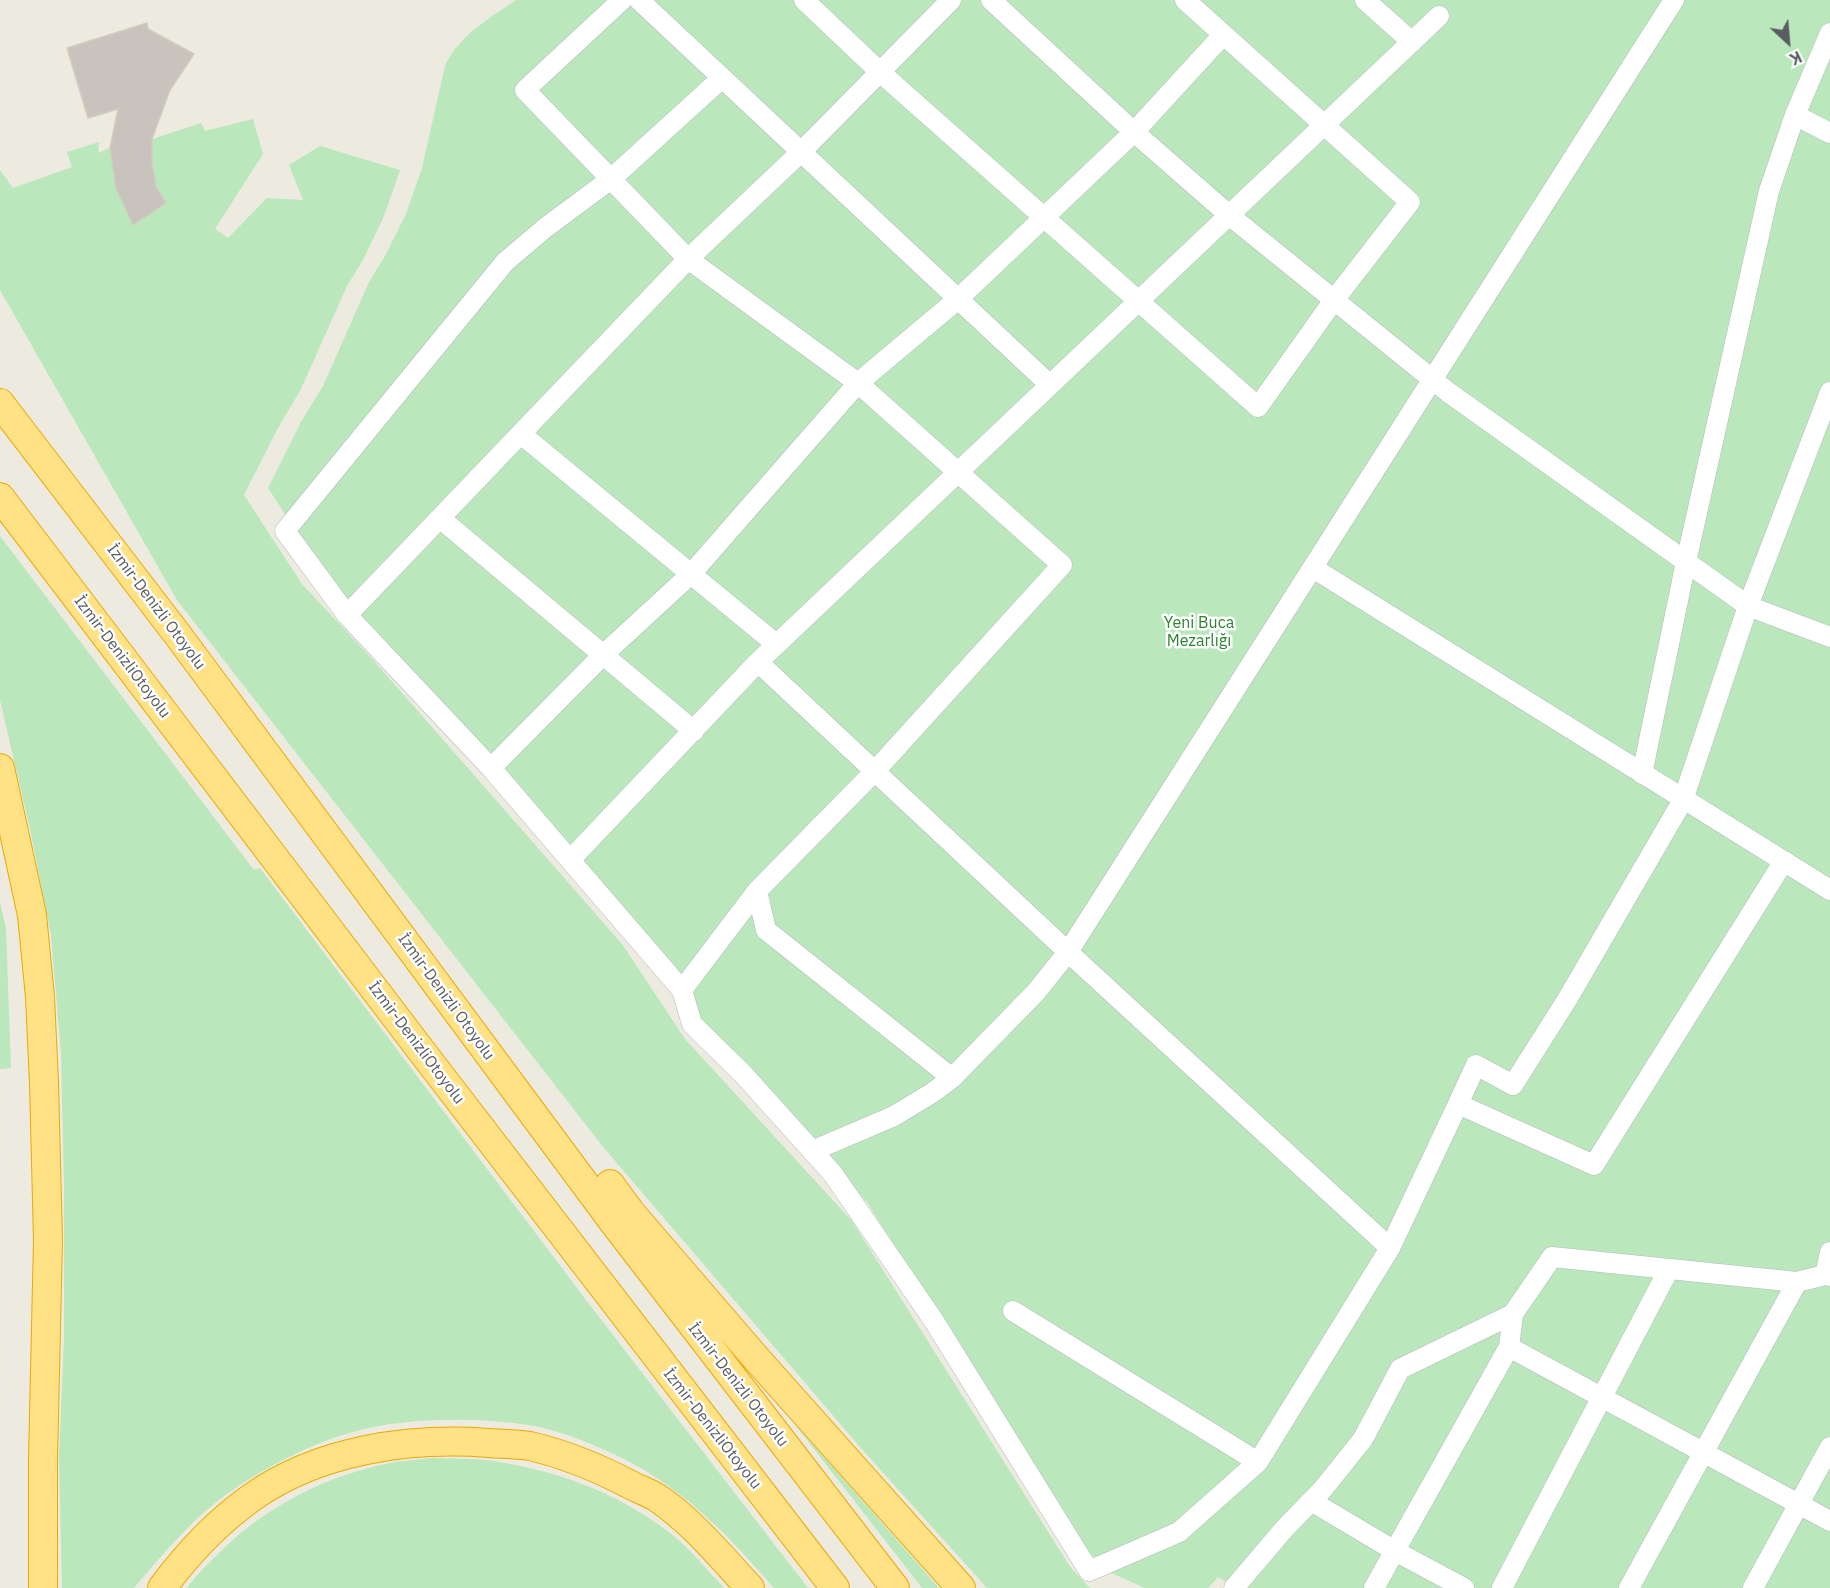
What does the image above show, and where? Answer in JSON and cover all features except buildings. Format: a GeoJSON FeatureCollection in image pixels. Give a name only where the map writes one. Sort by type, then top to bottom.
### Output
{"type":"FeatureCollection","features":[{"type":"Feature","properties":{"kind":"highway","name":"İzmir-Denizli Otoyolu"},"geometry":{"type":"LineString","coordinates":[[0,403],[184,643],[467,1026],[737,1385],[896,1588]]}},
{"type":"Feature","properties":{"kind":"highway","name":"İzmir-DenizliOtoyolu"},"geometry":{"type":"LineString","coordinates":[[0,497],[430,1063],[835,1588]]}},
{"type":"Feature","properties":{"kind":"highway"},"geometry":{"type":"LineString","coordinates":[[0,768],[32,915],[45,1083],[48,1240],[43,1448],[43,1588]]}},
{"type":"Feature","properties":{"kind":"highway"},"geometry":{"type":"LineString","coordinates":[[467,1026],[568,1128],[639,1222],[961,1588]]}},
{"type":"Feature","properties":{"kind":"highway"},"geometry":{"type":"LineString","coordinates":[[162,1588],[185,1557],[220,1522],[253,1497],[293,1475],[341,1456],[394,1444],[436,1442],[529,1446],[593,1466],[656,1497],[691,1527],[750,1588]]}},
{"type":"Feature","properties":{"kind":"lane"},"geometry":{"type":"LineString","coordinates":[[622,0],[525,90],[688,259],[858,383],[1062,565],[875,771],[758,891],[681,990]]}},
{"type":"Feature","properties":{"kind":"lane"},"geometry":{"type":"LineString","coordinates":[[639,0],[1050,384]]}},
{"type":"Feature","properties":{"kind":"lane"},"geometry":{"type":"LineString","coordinates":[[804,0],[880,72],[1258,407],[1334,300],[1410,202],[1185,0]]}},
{"type":"Feature","properties":{"kind":"lane"},"geometry":{"type":"LineString","coordinates":[[347,615],[688,259],[801,152],[951,0]]}},
{"type":"Feature","properties":{"kind":"lane"},"geometry":{"type":"LineString","coordinates":[[991,0],[1134,132],[1229,215],[1433,380],[1748,606],[1830,637]]}},
{"type":"Feature","properties":{"kind":"lane"},"geometry":{"type":"LineString","coordinates":[[1365,0],[1412,42]]}},
{"type":"Feature","properties":{"kind":"lane"},"geometry":{"type":"LineString","coordinates":[[812,1151],[894,1116],[952,1078],[1036,992],[1068,952],[1674,0]]}},
{"type":"Feature","properties":{"kind":"lane"},"geometry":{"type":"LineString","coordinates":[[570,860],[776,644],[1439,16]]}},
{"type":"Feature","properties":{"kind":"lane"},"geometry":{"type":"LineString","coordinates":[[1642,774],[1686,562],[1769,191],[1795,115],[1830,33]]}},
{"type":"Feature","properties":{"kind":"lane"},"geometry":{"type":"LineString","coordinates":[[491,768],[603,656],[691,574],[858,383],[958,299],[1044,218],[1134,132],[1223,35]]}},
{"type":"Feature","properties":{"kind":"lane"},"geometry":{"type":"LineString","coordinates":[[722,78],[611,179],[545,228],[505,262],[285,531],[347,615],[491,768],[681,990],[692,1024],[743,1074],[833,1174],[934,1321],[1089,1571],[1179,1532],[1258,1462],[1389,1248],[1476,1065],[1513,1085],[1568,998],[1683,800],[1748,606],[1830,392]]}},
{"type":"Feature","properties":{"kind":"lane"},"geometry":{"type":"LineString","coordinates":[[1795,115],[1830,134]]}},
{"type":"Feature","properties":{"kind":"lane"},"geometry":{"type":"LineString","coordinates":[[521,434],[776,644]]}},
{"type":"Feature","properties":{"kind":"lane"},"geometry":{"type":"LineString","coordinates":[[441,519],[694,731]]}},
{"type":"Feature","properties":{"kind":"lane"},"geometry":{"type":"LineString","coordinates":[[1313,568],[1830,890]]}},
{"type":"Feature","properties":{"kind":"lane"},"geometry":{"type":"LineString","coordinates":[[758,662],[1389,1248]]}},
{"type":"Feature","properties":{"kind":"lane"},"geometry":{"type":"LineString","coordinates":[[1458,1104],[1594,1165],[1784,861]]}},
{"type":"Feature","properties":{"kind":"lane"},"geometry":{"type":"LineString","coordinates":[[758,891],[766,930],[952,1078]]}},
{"type":"Feature","properties":{"kind":"lane"},"geometry":{"type":"LineString","coordinates":[[1374,1588],[1509,1347],[1513,1314],[1552,1257],[1797,1282],[1827,1275],[1830,1252]]}},
{"type":"Feature","properties":{"kind":"lane"},"geometry":{"type":"LineString","coordinates":[[1502,1588],[1669,1269]]}},
{"type":"Feature","properties":{"kind":"lane"},"geometry":{"type":"LineString","coordinates":[[1629,1588],[1797,1282]]}},
{"type":"Feature","properties":{"kind":"lane"},"geometry":{"type":"LineString","coordinates":[[1013,1311],[1258,1462]]}},
{"type":"Feature","properties":{"kind":"lane"},"geometry":{"type":"LineString","coordinates":[[1234,1588],[1363,1439],[1400,1369],[1513,1314]]}},
{"type":"Feature","properties":{"kind":"lane"},"geometry":{"type":"LineString","coordinates":[[1509,1347],[1830,1521]]}},
{"type":"Feature","properties":{"kind":"lane"},"geometry":{"type":"LineString","coordinates":[[1753,1588],[1797,1503],[1830,1447]]}},
{"type":"Feature","properties":{"kind":"lane"},"geometry":{"type":"LineString","coordinates":[[1311,1501],[1395,1551],[1464,1588]]}},
{"type":"Feature","properties":{"kind":"green space","name":"Yeni Buca Mezarlığı"},"geometry":{"type":"Polygon","coordinates":[[[516,0],[1830,0],[1830,1588],[1236,1588],[1218,1577],[1208,1588],[1145,1588],[1109,1572],[1082,1545],[867,1202],[702,1024],[640,930],[396,652],[325,576],[268,488],[301,422],[323,386],[369,282],[406,214],[422,168],[445,66],[466,37],[516,0]]]}},
{"type":"Feature","properties":{"kind":"green space"},"geometry":{"type":"Polygon","coordinates":[[[253,119],[263,154],[215,229],[228,238],[267,198],[303,200],[289,165],[320,146],[400,170],[384,216],[363,260],[347,286],[300,391],[278,428],[244,495],[302,584],[374,661],[622,944],[685,1039],[852,1221],[1071,1568],[1090,1588],[987,1588],[860,1447],[604,1148],[177,600],[0,290],[0,170],[13,188],[72,167],[67,152],[99,142],[98,153],[110,148],[116,188],[133,225],[165,203],[157,187],[152,157],[152,139],[201,123],[205,131],[253,119]]]}},
{"type":"Feature","properties":{"kind":"green space"},"geometry":{"type":"Polygon","coordinates":[[[0,536],[254,870],[260,868],[586,1300],[808,1588],[774,1588],[712,1522],[677,1492],[639,1467],[613,1454],[572,1437],[529,1425],[508,1422],[440,1420],[395,1423],[353,1432],[307,1449],[262,1472],[206,1510],[134,1588],[62,1588],[59,1456],[64,1337],[64,1185],[61,1054],[51,935],[30,829],[0,700],[0,536]]]}},
{"type":"Feature","properties":{"kind":"green space"},"geometry":{"type":"Polygon","coordinates":[[[0,902],[6,929],[11,1068],[0,1069],[0,902]]]}},
{"type":"Feature","properties":{"kind":"green space"},"geometry":{"type":"Polygon","coordinates":[[[793,1422],[939,1588],[922,1588],[793,1422]]]}},
{"type":"Feature","properties":{"kind":"green space"},"geometry":{"type":"Polygon","coordinates":[[[431,1458],[479,1459],[511,1464],[559,1476],[605,1494],[628,1505],[670,1533],[724,1588],[187,1588],[235,1538],[293,1498],[314,1487],[358,1471],[393,1462],[431,1458]]]}}]}
